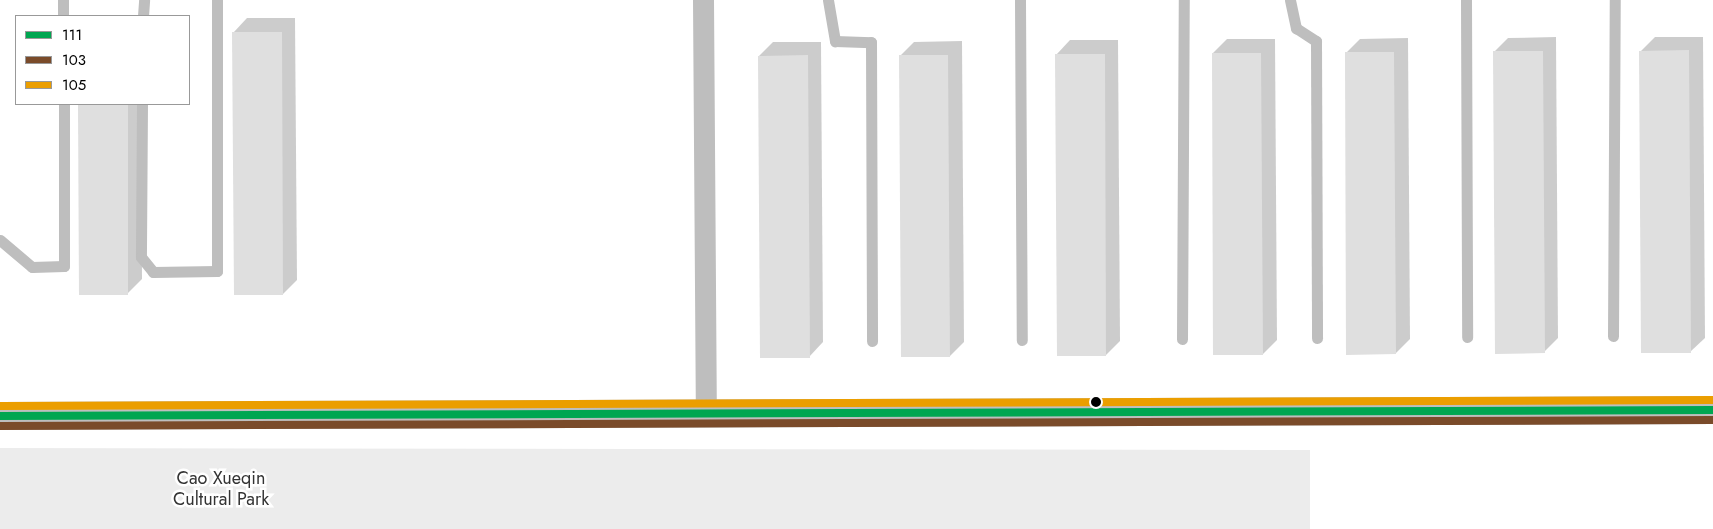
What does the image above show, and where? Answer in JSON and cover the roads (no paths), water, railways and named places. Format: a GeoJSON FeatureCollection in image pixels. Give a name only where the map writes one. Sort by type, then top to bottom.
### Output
{"type":"FeatureCollection","features":[{"type":"Feature","properties":{"kind":"street"},"geometry":{"type":"LineString","coordinates":[[703,0],[706,414]]}},
{"type":"Feature","properties":{"kind":"street"},"geometry":{"type":"LineString","coordinates":[[0,416],[1713,410]]}},
{"type":"Feature","properties":{"kind":"lane"},"geometry":{"type":"LineString","coordinates":[[63,0],[63,15]]}},
{"type":"Feature","properties":{"kind":"lane"},"geometry":{"type":"LineString","coordinates":[[143,15],[144,0]]}},
{"type":"Feature","properties":{"kind":"lane"},"geometry":{"type":"LineString","coordinates":[[142,105],[141,257],[154,272],[217,271],[217,0]]}},
{"type":"Feature","properties":{"kind":"lane"},"geometry":{"type":"LineString","coordinates":[[828,0],[835,42],[871,42],[872,341]]}},
{"type":"Feature","properties":{"kind":"lane"},"geometry":{"type":"LineString","coordinates":[[1020,0],[1022,340]]}},
{"type":"Feature","properties":{"kind":"lane"},"geometry":{"type":"LineString","coordinates":[[1182,339],[1184,0]]}},
{"type":"Feature","properties":{"kind":"lane"},"geometry":{"type":"LineString","coordinates":[[1290,0],[1296,28],[1316,41],[1317,338]]}},
{"type":"Feature","properties":{"kind":"lane"},"geometry":{"type":"LineString","coordinates":[[1466,0],[1467,337]]}},
{"type":"Feature","properties":{"kind":"lane"},"geometry":{"type":"LineString","coordinates":[[1613,336],[1615,0]]}},
{"type":"Feature","properties":{"kind":"lane"},"geometry":{"type":"LineString","coordinates":[[0,240],[32,267],[64,266],[64,105]]}},
{"type":"Feature","properties":{"kind":"park label","name":"Cao Xueqin Cultural Park"},"geometry":{"type":"Point","coordinates":[221,489]}}]}
